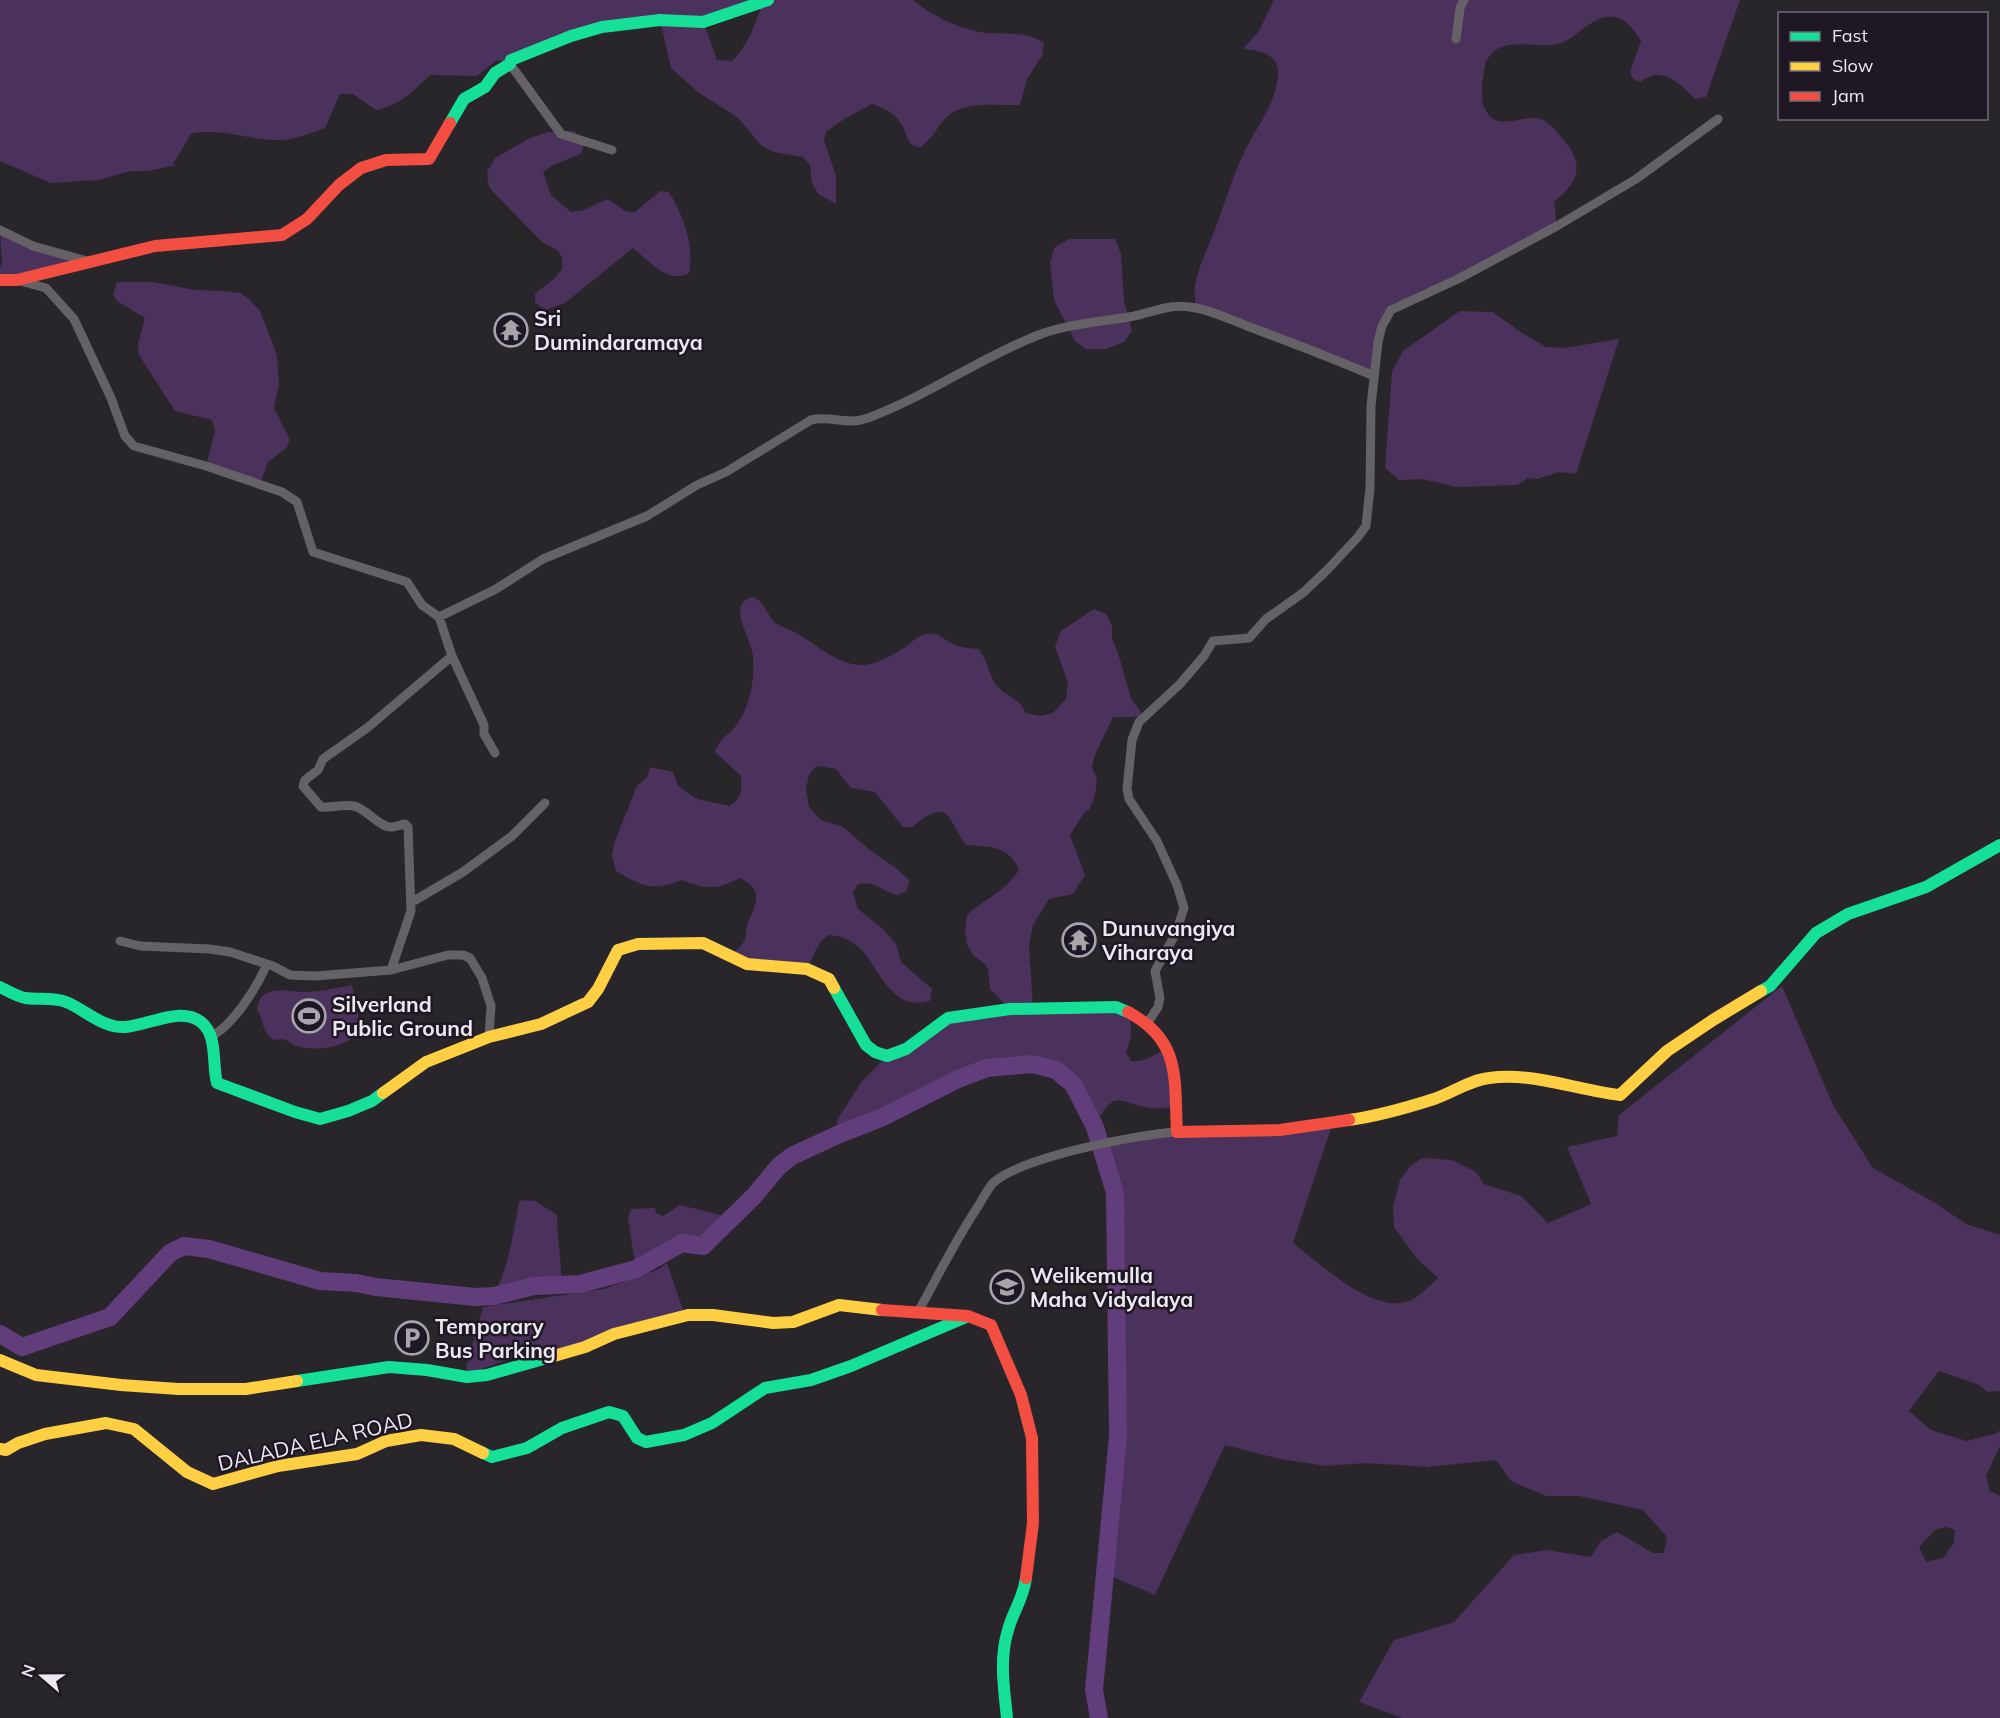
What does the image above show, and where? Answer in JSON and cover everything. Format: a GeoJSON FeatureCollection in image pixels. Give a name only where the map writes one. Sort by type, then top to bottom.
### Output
{"type":"FeatureCollection","features":[{"type":"Feature","properties":{"kind":"street"},"geometry":{"type":"LineString","coordinates":[[0,280],[17,280],[155,246],[282,235],[296,230],[346,180],[371,163],[429,159],[464,99],[486,87],[495,74],[510,64],[511,60],[571,36],[602,27],[660,20],[703,22],[768,0]]}},
{"type":"Feature","properties":{"kind":"street"},"geometry":{"type":"LineString","coordinates":[[1456,39],[1460,8],[1464,0]]}},
{"type":"Feature","properties":{"kind":"street"},"geometry":{"type":"LineString","coordinates":[[510,64],[561,134],[612,150]]}},
{"type":"Feature","properties":{"kind":"street"},"geometry":{"type":"LineString","coordinates":[[1147,1024],[1160,998],[1155,971],[1176,933],[1184,908],[1177,885],[1156,841],[1129,799],[1127,789],[1135,730],[1144,717],[1180,684],[1204,656],[1213,641],[1249,638],[1266,619],[1304,592],[1366,526],[1370,488],[1371,406],[1374,376],[1382,326],[1391,310],[1460,278],[1557,226],[1636,179],[1718,119]]}},
{"type":"Feature","properties":{"kind":"street"},"geometry":{"type":"LineString","coordinates":[[0,230],[33,246],[87,261]]}},
{"type":"Feature","properties":{"kind":"street"},"geometry":{"type":"LineString","coordinates":[[17,280],[46,288],[74,319],[111,398],[125,436],[134,446],[206,466],[282,492],[297,502],[314,552],[407,582],[422,605],[439,617],[452,656],[484,725],[484,734],[495,753]]}},
{"type":"Feature","properties":{"kind":"street"},"geometry":{"type":"LineString","coordinates":[[439,617],[496,589],[543,559],[647,516],[698,485],[726,472],[811,420],[820,418],[849,423],[868,418],[927,391],[986,358],[1038,335],[1086,322],[1132,316],[1166,306],[1196,308],[1319,352],[1374,376]]}},
{"type":"Feature","properties":{"kind":"street"},"geometry":{"type":"LineString","coordinates":[[392,970],[394,959],[403,940],[412,902],[409,885],[408,827],[405,824],[390,827],[382,825],[373,816],[354,806],[321,807],[303,786],[305,780],[318,770],[323,759],[367,728],[452,656]]}},
{"type":"Feature","properties":{"kind":"street"},"geometry":{"type":"LineString","coordinates":[[412,902],[463,872],[512,836],[545,803]]}},
{"type":"Feature","properties":{"kind":"street"},"geometry":{"type":"LineString","coordinates":[[918,1312],[969,1220],[993,1183],[1031,1163],[1161,1133],[1280,1130],[1375,1116],[1435,1099],[1486,1078],[1513,1076],[1545,1078],[1593,1092],[1620,1095],[1667,1052],[1713,1020],[1770,986],[1816,933],[1848,914],[1926,887],[2000,845]]}},
{"type":"Feature","properties":{"kind":"street"},"geometry":{"type":"LineString","coordinates":[[120,941],[140,946],[230,952],[267,964],[290,975],[315,976],[392,970],[448,955],[467,956],[482,978],[491,1006],[489,1036]]}},
{"type":"Feature","properties":{"kind":"street"},"geometry":{"type":"LineString","coordinates":[[0,987],[21,997],[65,1001],[107,1024],[124,1028],[174,1017],[196,1019],[203,1023],[210,1037],[217,1083],[320,1119],[372,1101],[426,1062],[489,1036],[541,1024],[588,1002],[598,989],[614,956],[621,948],[630,945],[704,943],[747,964],[807,969],[829,979],[866,1045],[875,1052],[887,1056],[906,1049],[948,1018],[1010,1009],[1116,1007],[1130,1012],[1147,1024],[1169,1049],[1177,1132]]}},
{"type":"Feature","properties":{"kind":"street"},"geometry":{"type":"LineString","coordinates":[[210,1037],[235,1016],[260,979],[267,964]]}},
{"type":"Feature","properties":{"kind":"street"},"geometry":{"type":"LineString","coordinates":[[0,1360],[36,1375],[178,1389],[246,1389],[389,1367],[427,1370],[467,1377],[487,1375],[585,1347],[614,1334],[688,1315],[713,1315],[785,1323],[802,1320],[839,1305],[968,1316],[991,1324],[1021,1395],[1032,1438],[1033,1523],[1024,1594],[1008,1629],[1002,1661],[1007,1718]]}},
{"type":"Feature","properties":{"kind":"street","name":"DALADA ELA ROAD"},"geometry":{"type":"LineString","coordinates":[[0,1449],[6,1450],[18,1443],[45,1434],[106,1423],[134,1429],[187,1472],[213,1484],[278,1466],[357,1454],[386,1441],[421,1435],[454,1439],[492,1457],[527,1448],[562,1428],[609,1412],[623,1416],[637,1438],[646,1443],[684,1436],[712,1423],[765,1388],[811,1380],[968,1316]]}},
{"type":"Feature","properties":{"kind":"shaded area"},"geometry":{"type":"Polygon","coordinates":[[[0,0],[913,0],[936,16],[962,27],[980,32],[1029,36],[1044,43],[1042,56],[1027,79],[1020,105],[971,106],[953,112],[921,147],[911,144],[894,115],[872,104],[826,132],[824,140],[836,176],[836,204],[818,194],[812,183],[810,165],[803,157],[774,152],[762,146],[737,117],[699,93],[671,68],[660,20],[602,27],[510,64],[497,60],[477,76],[430,75],[412,92],[385,108],[376,110],[353,94],[340,94],[325,128],[297,138],[269,140],[213,132],[191,134],[173,164],[177,165],[147,171],[131,171],[98,180],[51,183],[0,161],[0,0]],[[763,1],[704,23],[717,60],[732,61],[738,54],[751,33],[763,1]]]}},
{"type":"Feature","properties":{"kind":"shaded area"},"geometry":{"type":"Polygon","coordinates":[[[1274,0],[1740,0],[1706,97],[1695,99],[1682,86],[1665,76],[1654,75],[1640,82],[1633,79],[1630,72],[1641,41],[1628,24],[1618,18],[1596,20],[1564,42],[1557,44],[1506,45],[1493,52],[1486,61],[1482,83],[1482,99],[1487,113],[1492,118],[1503,122],[1529,118],[1544,120],[1562,138],[1574,156],[1576,172],[1574,179],[1554,202],[1557,226],[1391,310],[1382,326],[1374,376],[1196,308],[1195,285],[1202,262],[1240,162],[1275,91],[1278,71],[1274,60],[1260,52],[1243,49],[1259,31],[1274,0]]]}},
{"type":"Feature","properties":{"kind":"shaded area"},"geometry":{"type":"Polygon","coordinates":[[[574,131],[585,142],[581,154],[553,165],[543,172],[551,195],[571,212],[584,210],[607,199],[627,212],[635,212],[660,191],[669,192],[679,211],[689,242],[689,273],[681,276],[666,274],[633,248],[565,303],[545,310],[535,302],[535,294],[562,269],[562,258],[558,251],[541,241],[489,187],[487,172],[495,158],[530,138],[548,132],[574,131]]]}},
{"type":"Feature","properties":{"kind":"shaded area"},"geometry":{"type":"Polygon","coordinates":[[[0,230],[87,261],[0,280],[2,263],[0,230]]]}},
{"type":"Feature","properties":{"kind":"shaded area"},"geometry":{"type":"Polygon","coordinates":[[[1069,239],[1115,239],[1121,254],[1124,301],[1132,331],[1124,342],[1106,349],[1086,349],[1075,341],[1054,300],[1050,264],[1054,248],[1069,239]]]}},
{"type":"Feature","properties":{"kind":"shaded area"},"geometry":{"type":"Polygon","coordinates":[[[117,282],[153,282],[195,290],[240,293],[260,311],[277,355],[279,385],[274,408],[290,440],[286,448],[268,462],[260,484],[206,466],[215,431],[212,420],[175,411],[139,355],[138,344],[145,318],[117,301],[113,295],[117,282]]]}},
{"type":"Feature","properties":{"kind":"shaded area"},"geometry":{"type":"Polygon","coordinates":[[[1460,311],[1493,312],[1546,347],[1565,348],[1619,339],[1576,474],[1559,472],[1537,479],[1528,478],[1517,485],[1457,487],[1422,479],[1399,480],[1385,468],[1392,372],[1403,351],[1460,311]]]}},
{"type":"Feature","properties":{"kind":"shaded area"},"geometry":{"type":"Polygon","coordinates":[[[754,597],[777,624],[796,633],[835,658],[852,664],[866,665],[878,662],[930,633],[958,646],[978,649],[998,687],[1016,700],[1026,713],[1040,716],[1053,713],[1066,699],[1068,683],[1055,647],[1061,631],[1094,609],[1106,614],[1112,626],[1112,639],[1131,698],[1144,717],[1113,717],[1094,757],[1092,767],[1097,779],[1095,795],[1089,810],[1084,813],[1070,835],[1085,875],[1073,894],[1049,899],[1033,925],[1029,945],[1033,1009],[1128,1011],[1131,1032],[1126,1052],[1131,1061],[1147,1059],[1169,1049],[1175,1107],[1151,1108],[1124,1101],[1113,1102],[1102,1114],[1095,1127],[1073,1085],[1056,1070],[1032,1064],[987,1068],[958,1079],[883,1117],[837,1135],[837,1120],[863,1080],[887,1056],[948,1018],[1010,1009],[990,989],[988,969],[974,956],[967,944],[965,929],[967,915],[1002,889],[1019,870],[1010,856],[998,849],[966,845],[946,814],[934,813],[912,827],[903,827],[875,792],[851,788],[836,769],[815,767],[809,775],[806,789],[809,807],[821,820],[843,827],[910,881],[906,891],[898,895],[864,883],[858,884],[853,893],[858,909],[883,929],[896,944],[901,962],[932,989],[930,1001],[910,1002],[896,995],[858,946],[831,935],[820,943],[807,969],[730,957],[745,939],[756,898],[753,888],[740,878],[717,887],[705,887],[681,880],[654,887],[616,871],[612,855],[615,841],[637,786],[647,777],[650,767],[673,772],[678,786],[697,799],[730,806],[739,797],[741,776],[715,752],[722,740],[740,720],[748,703],[753,674],[753,656],[740,613],[745,600],[754,597]]]}},
{"type":"Feature","properties":{"kind":"shaded area","name":"Silverland Public Ground"},"geometry":{"type":"Polygon","coordinates":[[[352,985],[359,1022],[355,1034],[342,1044],[315,1049],[296,1046],[286,1040],[274,1040],[267,1033],[257,1010],[263,996],[275,990],[310,992],[352,985]]]}},
{"type":"Feature","properties":{"kind":"shaded area"},"geometry":{"type":"Polygon","coordinates":[[[1782,986],[1833,1105],[1873,1168],[1937,1204],[1966,1224],[2000,1235],[2000,1391],[1988,1392],[1977,1384],[1939,1371],[1909,1411],[1931,1430],[1967,1441],[1997,1433],[2000,1430],[2000,1446],[1986,1476],[1990,1491],[2000,1496],[2000,1718],[1402,1718],[1359,1702],[1394,1640],[1454,1622],[1514,1555],[1547,1550],[1591,1557],[1601,1541],[1617,1532],[1653,1553],[1664,1553],[1667,1537],[1643,1510],[1579,1496],[1546,1496],[1511,1481],[1496,1460],[1428,1467],[1366,1463],[1326,1466],[1280,1459],[1225,1445],[1155,1595],[1106,1574],[1118,1436],[1115,1193],[1101,1145],[1161,1133],[1333,1122],[1293,1243],[1347,1285],[1363,1294],[1394,1303],[1413,1299],[1438,1278],[1417,1259],[1394,1227],[1393,1206],[1400,1180],[1410,1166],[1423,1158],[1452,1160],[1476,1172],[1484,1184],[1521,1196],[1548,1223],[1591,1204],[1567,1147],[1617,1136],[1619,1115],[1782,986]],[[1946,1527],[1935,1530],[1919,1547],[1926,1562],[1943,1558],[1954,1543],[1955,1530],[1946,1527]]]}},
{"type":"Feature","properties":{"kind":"shaded area"},"geometry":{"type":"Polygon","coordinates":[[[535,1201],[557,1215],[561,1285],[534,1286],[494,1296],[507,1261],[519,1202],[535,1201]]]}},
{"type":"Feature","properties":{"kind":"shaded area"},"geometry":{"type":"Polygon","coordinates":[[[680,1205],[733,1218],[703,1246],[682,1243],[636,1269],[628,1218],[631,1209],[655,1208],[656,1213],[663,1216],[680,1205]]]}},
{"type":"Feature","properties":{"kind":"shaded area"},"geometry":{"type":"Polygon","coordinates":[[[667,1263],[683,1310],[568,1349],[516,1357],[476,1371],[468,1371],[466,1367],[483,1307],[604,1289],[659,1269],[667,1263]]]}},
{"type":"Feature","properties":{"kind":"waterway"},"geometry":{"type":"LineString","coordinates":[[0,1334],[22,1347],[110,1317],[170,1253],[184,1246],[209,1249],[320,1281],[475,1297],[494,1296],[534,1286],[580,1284],[636,1269],[682,1243],[703,1246],[754,1196],[779,1166],[792,1156],[883,1117],[958,1079],[987,1068],[1032,1064],[1056,1070],[1073,1084],[1095,1127],[1115,1193],[1118,1436],[1094,1690],[1099,1718]]}},
{"type":"Feature","properties":{"kind":"traffic: fast"},"geometry":{"type":"LineString","coordinates":[[450,123],[464,99],[485,87],[495,73],[510,64],[511,60],[571,36],[602,27],[660,20],[703,22],[768,0]]}},
{"type":"Feature","properties":{"kind":"traffic: fast"},"geometry":{"type":"LineString","coordinates":[[1761,991],[1770,986],[1816,933],[1848,914],[1926,887],[2000,845]]}},
{"type":"Feature","properties":{"kind":"traffic: fast"},"geometry":{"type":"LineString","coordinates":[[0,987],[25,998],[66,1002],[101,1022],[117,1027],[134,1026],[174,1016],[193,1018],[201,1022],[210,1034],[217,1083],[320,1119],[348,1111],[372,1101],[383,1093]]}},
{"type":"Feature","properties":{"kind":"traffic: fast"},"geometry":{"type":"LineString","coordinates":[[834,988],[866,1045],[875,1052],[887,1056],[906,1049],[948,1018],[1010,1009],[1116,1007],[1128,1012]]}},
{"type":"Feature","properties":{"kind":"traffic: fast"},"geometry":{"type":"LineString","coordinates":[[483,1453],[492,1457],[527,1448],[562,1428],[609,1412],[623,1416],[637,1438],[646,1442],[684,1435],[712,1423],[765,1388],[811,1380],[851,1366],[966,1317]]}},
{"type":"Feature","properties":{"kind":"traffic: fast"},"geometry":{"type":"LineString","coordinates":[[297,1381],[389,1367],[427,1370],[467,1377],[487,1375],[554,1356]]}},
{"type":"Feature","properties":{"kind":"traffic: fast"},"geometry":{"type":"LineString","coordinates":[[1007,1718],[1003,1674],[1005,1641],[1012,1617],[1023,1593],[1026,1578]]}},
{"type":"Feature","properties":{"kind":"traffic: slow"},"geometry":{"type":"LineString","coordinates":[[383,1093],[426,1062],[489,1037],[541,1024],[588,1002],[598,989],[618,950],[638,944],[703,943],[747,964],[807,969],[829,979],[834,988]]}},
{"type":"Feature","properties":{"kind":"traffic: slow"},"geometry":{"type":"LineString","coordinates":[[1349,1120],[1413,1106],[1475,1081],[1489,1078],[1539,1079],[1620,1095],[1667,1051],[1761,991]]}},
{"type":"Feature","properties":{"kind":"traffic: slow"},"geometry":{"type":"LineString","coordinates":[[554,1356],[585,1347],[614,1334],[688,1315],[713,1315],[773,1323],[793,1322],[839,1305],[882,1310]]}},
{"type":"Feature","properties":{"kind":"traffic: slow"},"geometry":{"type":"LineString","coordinates":[[0,1360],[36,1375],[121,1385],[178,1389],[246,1389],[297,1381]]}},
{"type":"Feature","properties":{"kind":"traffic: slow"},"geometry":{"type":"LineString","coordinates":[[0,1449],[6,1450],[18,1443],[45,1434],[106,1423],[134,1429],[187,1472],[213,1484],[278,1466],[357,1454],[386,1441],[421,1435],[454,1439],[483,1453]]}},
{"type":"Feature","properties":{"kind":"traffic: jam"},"geometry":{"type":"LineString","coordinates":[[0,280],[17,280],[155,246],[282,235],[307,219],[339,185],[361,168],[386,160],[429,159],[450,123]]}},
{"type":"Feature","properties":{"kind":"traffic: jam"},"geometry":{"type":"LineString","coordinates":[[1128,1012],[1145,1023],[1158,1036],[1172,1063],[1177,1132],[1280,1130],[1349,1120]]}},
{"type":"Feature","properties":{"kind":"traffic: jam"},"geometry":{"type":"LineString","coordinates":[[882,1310],[968,1316],[991,1325],[1021,1395],[1032,1438],[1033,1523],[1026,1578]]}},
{"type":"Feature","properties":{"kind":"place","name":"Sri Dumindaramaya"},"geometry":{"type":"Point","coordinates":[511,330]}},
{"type":"Feature","properties":{"kind":"place","name":"Dunuvangiya Viharaya"},"geometry":{"type":"Point","coordinates":[1079,940]}},
{"type":"Feature","properties":{"kind":"place","name":"Silverland Public Ground"},"geometry":{"type":"Point","coordinates":[309,1016]}},
{"type":"Feature","properties":{"kind":"place","name":"Welikemulla Maha Vidyalaya"},"geometry":{"type":"Point","coordinates":[1007,1287]}},
{"type":"Feature","properties":{"kind":"place","name":"Temporary Bus Parking"},"geometry":{"type":"Point","coordinates":[412,1338]}}]}
